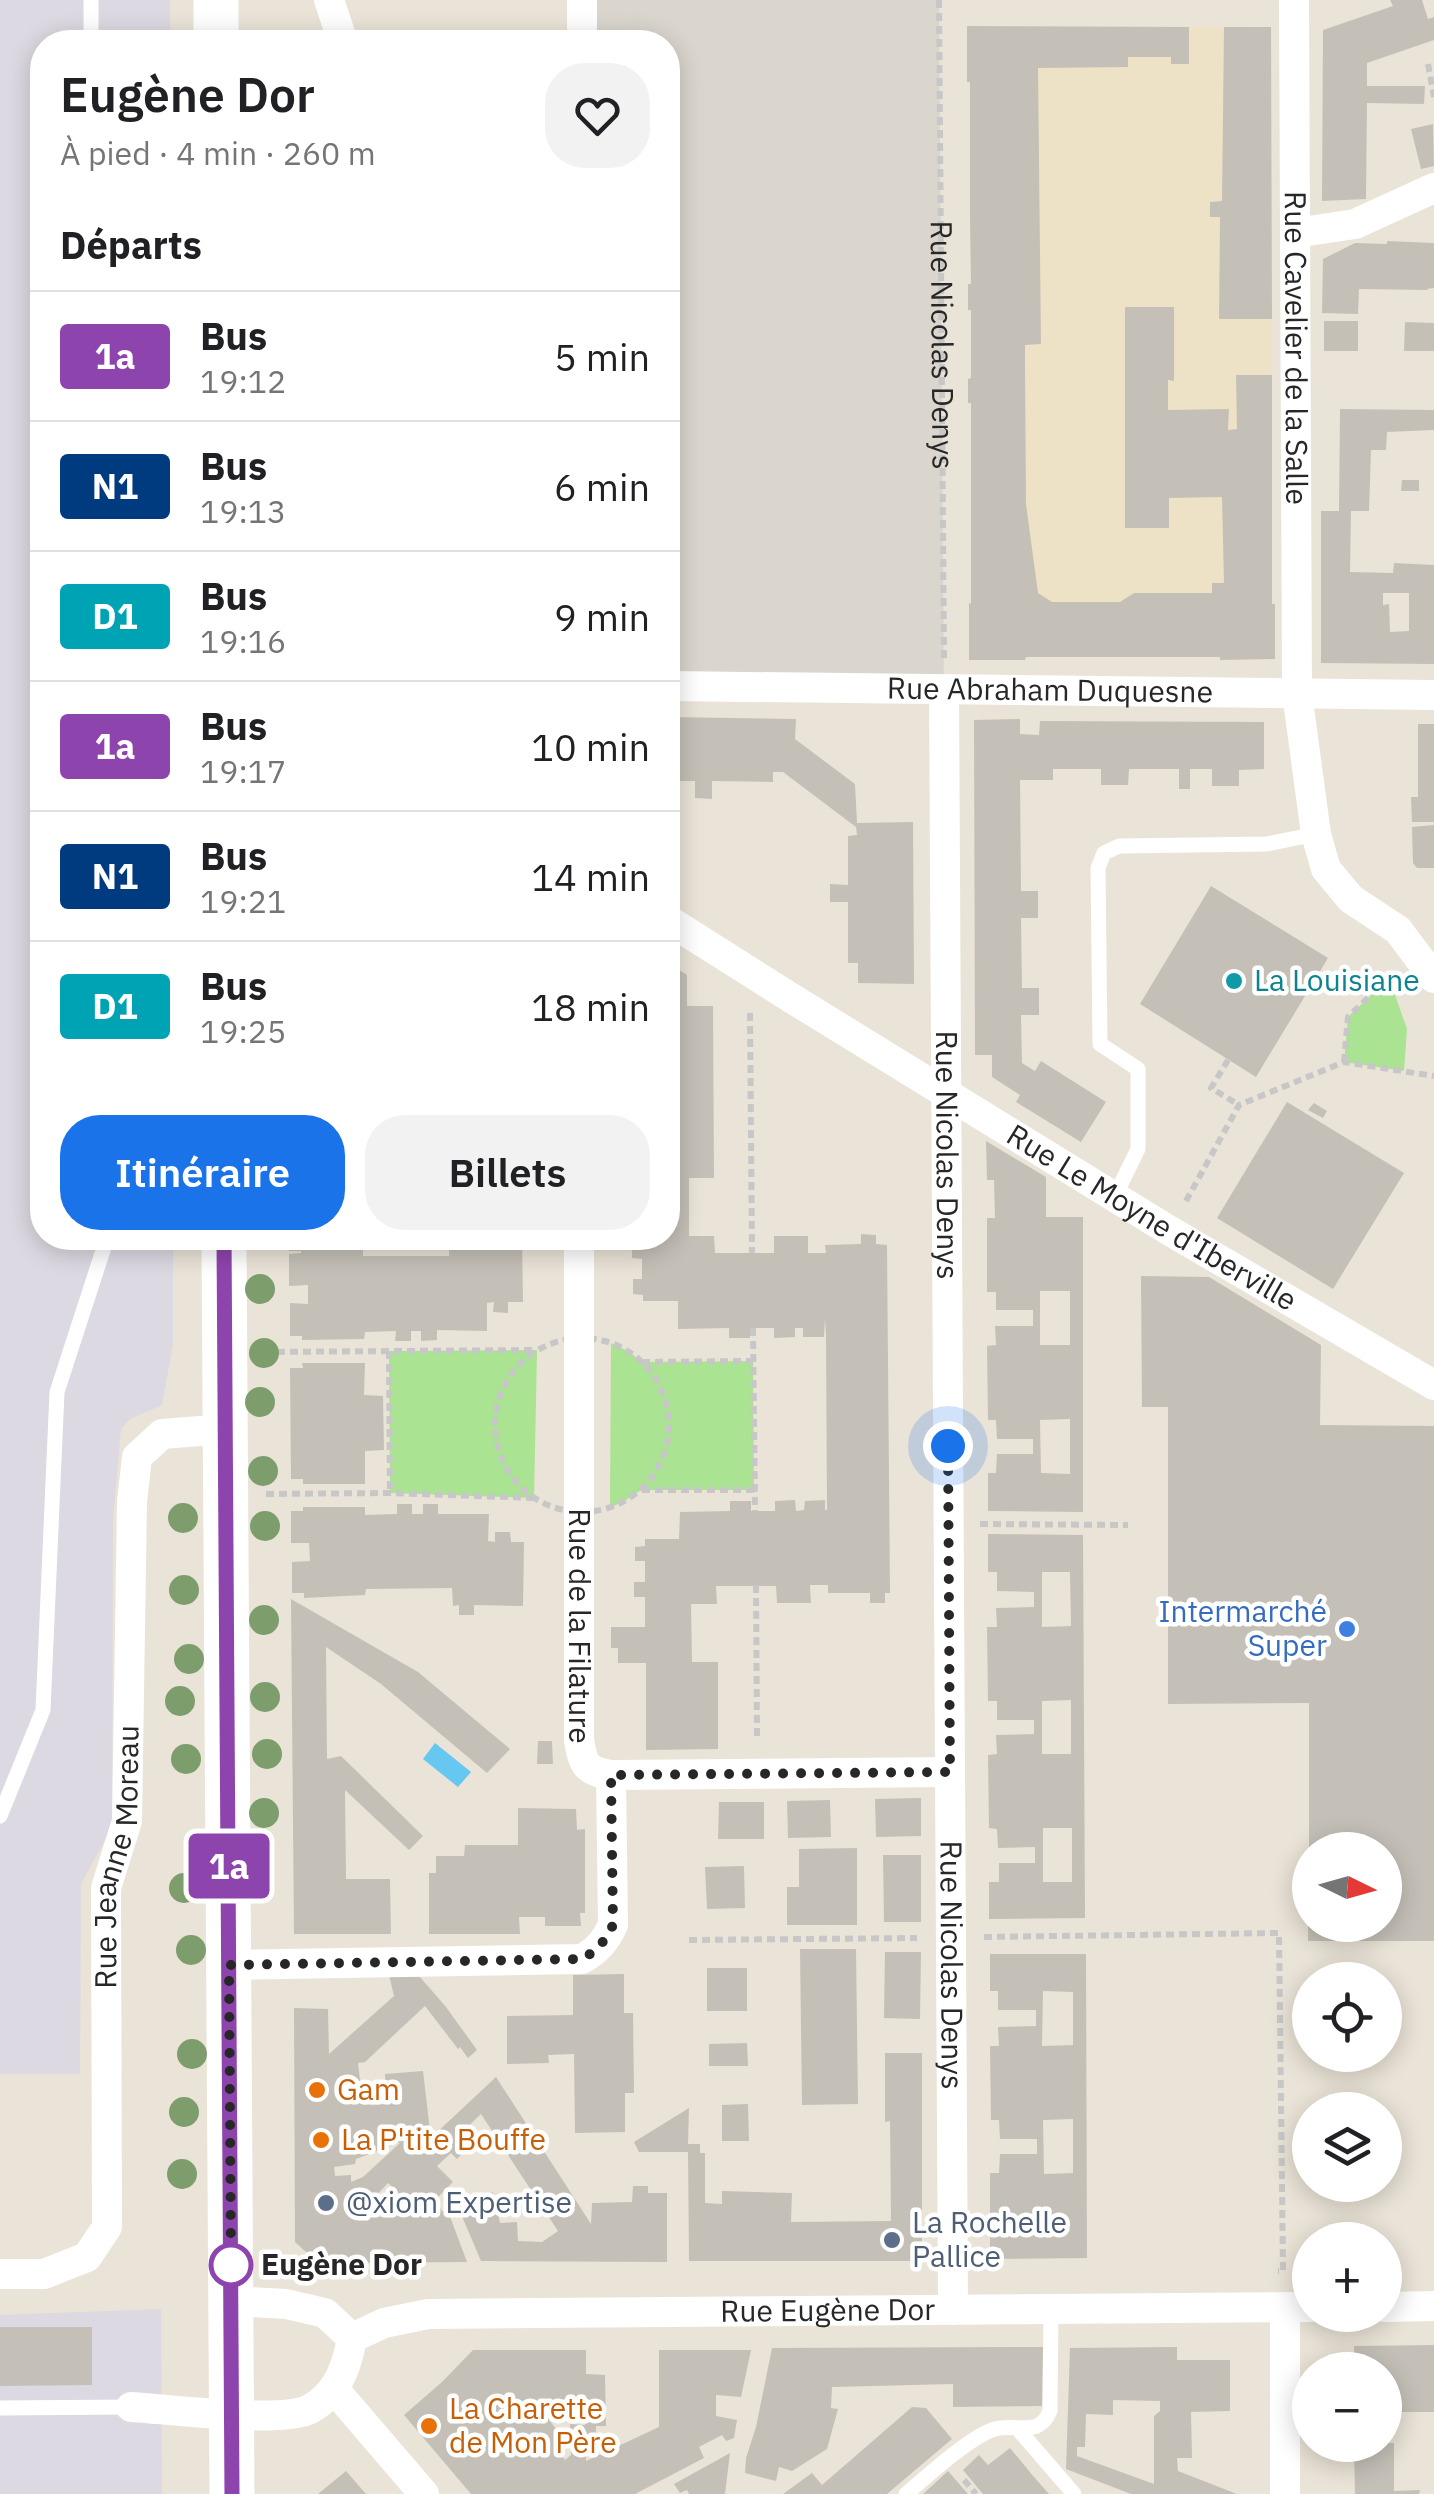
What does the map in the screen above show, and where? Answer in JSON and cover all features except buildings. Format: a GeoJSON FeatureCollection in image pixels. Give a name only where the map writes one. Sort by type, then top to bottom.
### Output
{"type":"FeatureCollection","features":[{"type":"Feature","properties":{"kind":"main road"},"geometry":{"type":"LineString","coordinates":[[216,0],[216,30]]}},
{"type":"Feature","properties":{"kind":"main road"},"geometry":{"type":"LineString","coordinates":[[224,1250],[232,2494]]}},
{"type":"Feature","properties":{"kind":"street"},"geometry":{"type":"LineString","coordinates":[[330,0],[339,30]]}},
{"type":"Feature","properties":{"kind":"street"},"geometry":{"type":"LineString","coordinates":[[582,0],[582,30]]}},
{"type":"Feature","properties":{"kind":"street","name":"Rue Cavelier de la Salle"},"geometry":{"type":"LineString","coordinates":[[1294,0],[1297,693],[1316,834],[1326,869],[1351,899],[1398,930],[1425,965]]}},
{"type":"Feature","properties":{"kind":"street"},"geometry":{"type":"LineString","coordinates":[[1296,233],[1354,224],[1434,188]]}},
{"type":"Feature","properties":{"kind":"street","name":"Rue Abraham Duquesne"},"geometry":{"type":"LineString","coordinates":[[680,686],[1434,695]]}},
{"type":"Feature","properties":{"kind":"street","name":"Rue Nicolas Denys"},"geometry":{"type":"LineString","coordinates":[[944,690],[953,2310]]}},
{"type":"Feature","properties":{"kind":"street","name":"Rue Le Moyne d'Iberville"},"geometry":{"type":"LineString","coordinates":[[680,928],[1170,1231],[1434,1385]]}},
{"type":"Feature","properties":{"kind":"street","name":"Rue de la Filature"},"geometry":{"type":"LineString","coordinates":[[579,1250],[579,1740],[583,1760],[594,1772],[611,1775],[950,1772]]}},
{"type":"Feature","properties":{"kind":"street","name":"Rue Jeanne Moreau"},"geometry":{"type":"LineString","coordinates":[[0,2274],[44,2274],[87,2258],[107,2227],[106,1888],[127,1821],[132,1502],[137,1458],[162,1434],[226,1429]]}},
{"type":"Feature","properties":{"kind":"street"},"geometry":{"type":"LineString","coordinates":[[229,1965],[582,1959],[595,1952],[613,1925],[611,1775]]}},
{"type":"Feature","properties":{"kind":"street"},"geometry":{"type":"LineString","coordinates":[[131,2407],[280,2415],[309,2410],[334,2389],[348,2364],[352,2338],[325,2313],[286,2304],[232,2300]]}},
{"type":"Feature","properties":{"kind":"street"},"geometry":{"type":"LineString","coordinates":[[1402,2307],[1434,2306]]}},
{"type":"Feature","properties":{"kind":"street","name":"Rue Eugène Dor"},"geometry":{"type":"LineString","coordinates":[[352,2338],[384,2322],[428,2314],[1292,2308]]}},
{"type":"Feature","properties":{"kind":"street"},"geometry":{"type":"LineString","coordinates":[[1285,2494],[1295,2332]]}},
{"type":"Feature","properties":{"kind":"street"},"geometry":{"type":"LineString","coordinates":[[334,2389],[424,2494]]}},
{"type":"Feature","properties":{"kind":"lane"},"geometry":{"type":"LineString","coordinates":[[90,0],[91,30]]}},
{"type":"Feature","properties":{"kind":"lane"},"geometry":{"type":"LineString","coordinates":[[1115,1196],[1138,1150],[1138,1069],[1100,1044],[1098,868],[1104,853],[1118,846],[1268,844],[1316,834]]}},
{"type":"Feature","properties":{"kind":"lane"},"geometry":{"type":"LineString","coordinates":[[0,1816],[43,1710],[58,1392],[105,1250]]}},
{"type":"Feature","properties":{"kind":"lane"},"geometry":{"type":"LineString","coordinates":[[906,2494],[990,2430],[1042,2425],[1050,2411],[1051,2309]]}},
{"type":"Feature","properties":{"kind":"lane"},"geometry":{"type":"LineString","coordinates":[[0,2408],[131,2407]]}},
{"type":"Feature","properties":{"kind":"lane"},"geometry":{"type":"LineString","coordinates":[[1017,2428],[1074,2494]]}},
{"type":"Feature","properties":{"kind":"path","name":"Rue Nicolas Denys"},"geometry":{"type":"LineString","coordinates":[[939,0],[944,690]]}},
{"type":"Feature","properties":{"kind":"path"},"geometry":{"type":"LineString","coordinates":[[1428,64],[1434,97]]}},
{"type":"Feature","properties":{"kind":"path"},"geometry":{"type":"LineString","coordinates":[[1344,1062],[1348,1017],[1425,965]]}},
{"type":"Feature","properties":{"kind":"path"},"geometry":{"type":"LineString","coordinates":[[750,972],[752,1253]]}},
{"type":"Feature","properties":{"kind":"path"},"geometry":{"type":"LineString","coordinates":[[1228,1060],[1212,1088],[1240,1105]]}},
{"type":"Feature","properties":{"kind":"path"},"geometry":{"type":"LineString","coordinates":[[1170,1231],[1240,1105],[1344,1062],[1434,1076]]}},
{"type":"Feature","properties":{"kind":"path"},"geometry":{"type":"LineString","coordinates":[[754,1328],[755,1511]]}},
{"type":"Feature","properties":{"kind":"path"},"geometry":{"type":"LineString","coordinates":[[225,1353],[537,1350]]}},
{"type":"Feature","properties":{"kind":"path"},"geometry":{"type":"LineString","coordinates":[[388,1351],[390,1493]]}},
{"type":"Feature","properties":{"kind":"path"},"geometry":{"type":"LineString","coordinates":[[642,1362],[753,1361]]}},
{"type":"Feature","properties":{"kind":"path"},"geometry":{"type":"LineString","coordinates":[[640,1490],[754,1490]]}},
{"type":"Feature","properties":{"kind":"path"},"geometry":{"type":"LineString","coordinates":[[226,1495],[390,1493],[534,1498]]}},
{"type":"Feature","properties":{"kind":"path"},"geometry":{"type":"LineString","coordinates":[[948,1524],[1128,1525]]}},
{"type":"Feature","properties":{"kind":"path"},"geometry":{"type":"LineString","coordinates":[[756,1585],[757,1774]]}},
{"type":"Feature","properties":{"kind":"path"},"geometry":{"type":"LineString","coordinates":[[1254,2308],[1253,2272],[1283,2271],[1279,1933]]}},
{"type":"Feature","properties":{"kind":"shaded area"},"geometry":{"type":"Polygon","coordinates":[[[0,0],[170,0],[170,30],[30,30],[30,1250],[173,1250],[173,1345],[162,1405],[130,1419],[121,1429],[113,1520],[112,1827],[81,1884],[80,2074],[0,2074],[0,0]]]}},
{"type":"Feature","properties":{"kind":"shaded area"},"geometry":{"type":"Polygon","coordinates":[[[582,0],[939,0],[944,690],[680,686],[680,30],[582,30],[582,0]]]}},
{"type":"Feature","properties":{"kind":"shaded area"},"geometry":{"type":"Polygon","coordinates":[[[967,26],[1271,27],[1275,659],[969,660],[971,283],[967,26]]]}},
{"type":"Feature","properties":{"kind":"shaded area"},"geometry":{"type":"Polygon","coordinates":[[[161,2309],[162,2494],[0,2494],[0,2315],[161,2309]]]}},
{"type":"Feature","properties":{"kind":"green space"},"geometry":{"type":"Polygon","coordinates":[[[1389,978],[1407,1029],[1404,1071],[1344,1062],[1348,1017],[1389,978]]]}},
{"type":"Feature","properties":{"kind":"green space"},"geometry":{"type":"Polygon","coordinates":[[[611,1343],[642,1362],[753,1361],[754,1490],[641,1490],[610,1508],[611,1343]]]}},
{"type":"Feature","properties":{"kind":"green space"},"geometry":{"type":"Polygon","coordinates":[[[537,1350],[534,1498],[390,1493],[389,1351],[537,1350]]]}},
{"type":"Feature","properties":{"kind":"water"},"geometry":{"type":"Polygon","coordinates":[[[435,1743],[471,1772],[458,1787],[423,1759],[435,1743]]]}},
{"type":"Feature","properties":{"kind":"bus line","name":"1a"},"geometry":{"type":"LineString","coordinates":[[224,1250],[232,2494]]}},
{"type":"Feature","properties":{"kind":"place","name":"La Louisiane"},"geometry":{"type":"Point","coordinates":[1234,981]}},
{"type":"Feature","properties":{"kind":"place","name":"Intermarché Super"},"geometry":{"type":"Point","coordinates":[1347,1629]}},
{"type":"Feature","properties":{"kind":"place","name":"Gam"},"geometry":{"type":"Point","coordinates":[317,2090]}},
{"type":"Feature","properties":{"kind":"place","name":"La P'tite Bouffe"},"geometry":{"type":"Point","coordinates":[321,2140]}},
{"type":"Feature","properties":{"kind":"place","name":"@xiom Expertise"},"geometry":{"type":"Point","coordinates":[326,2203]}},
{"type":"Feature","properties":{"kind":"place","name":"La Rochelle Pallice"},"geometry":{"type":"Point","coordinates":[892,2240]}},
{"type":"Feature","properties":{"kind":"place","name":"Eugène Dor"},"geometry":{"type":"Point","coordinates":[231,2265]}},
{"type":"Feature","properties":{"kind":"place","name":"La Charette de Mon Père"},"geometry":{"type":"Point","coordinates":[429,2426]}},
{"type":"Feature","properties":{"kind":"route"},"geometry":{"type":"LineString","coordinates":[[231,2265],[229,1965],[582,1959],[595,1952],[613,1925],[611,1775],[950,1772],[948,1446]]}}]}
